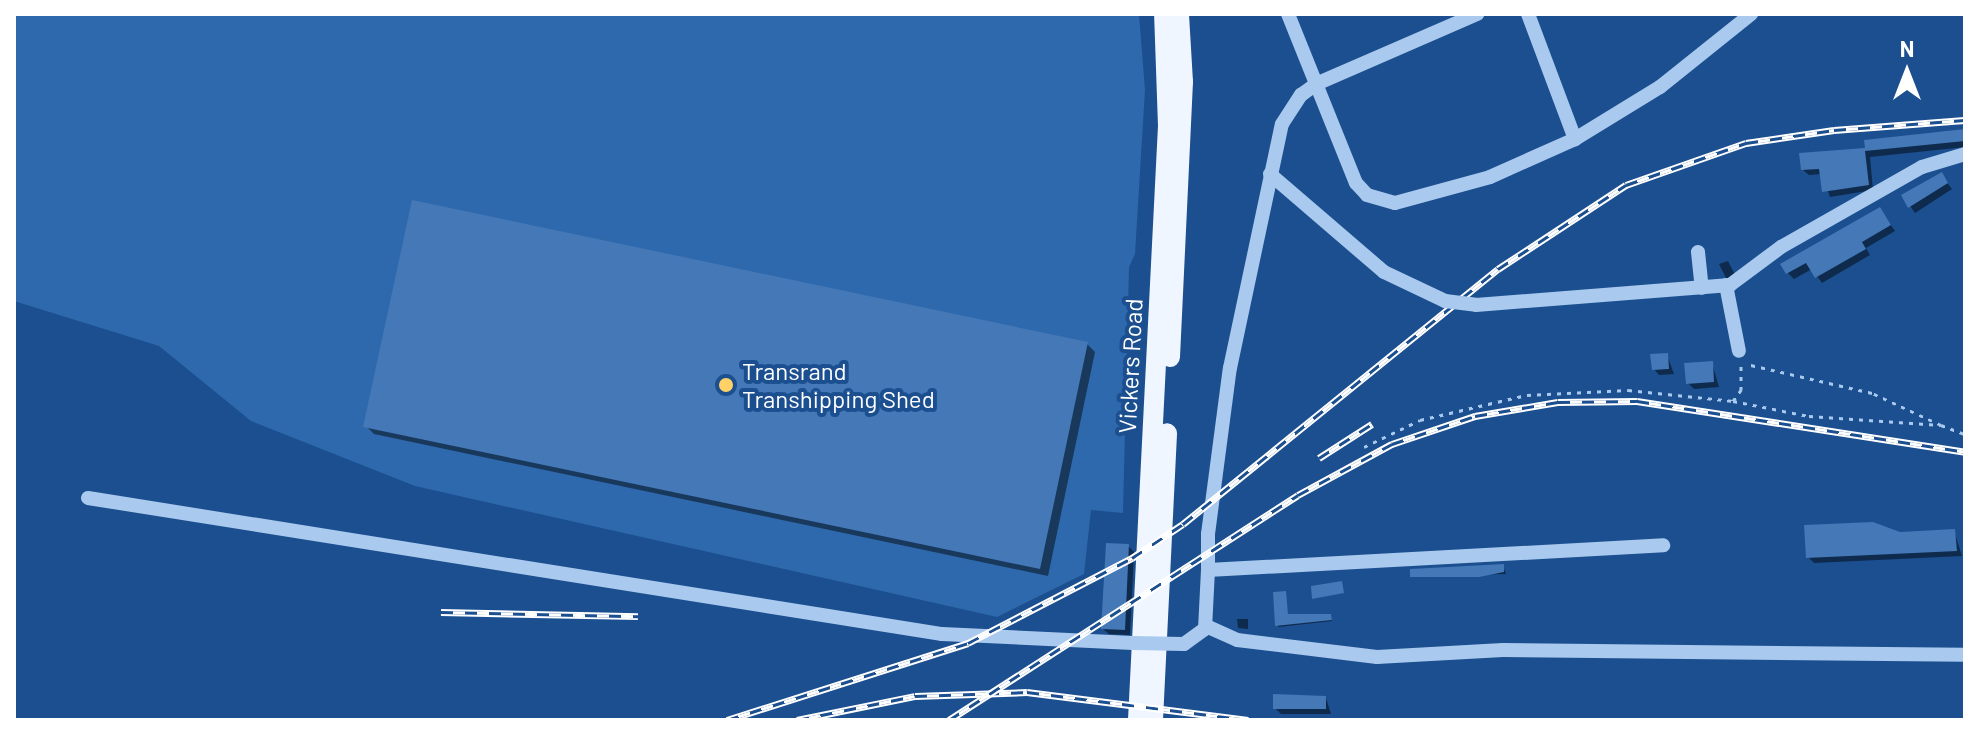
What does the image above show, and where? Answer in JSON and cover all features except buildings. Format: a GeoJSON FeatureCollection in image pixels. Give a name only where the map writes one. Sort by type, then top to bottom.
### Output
{"type":"FeatureCollection","features":[{"type":"Feature","properties":{"kind":"main road","name":"Vickers Road"},"geometry":{"type":"LineString","coordinates":[[1138,720],[1168,126],[1164,14]]}},
{"type":"Feature","properties":{"kind":"main road","name":"Vickers Road"},"geometry":{"type":"LineString","coordinates":[[1153,720],[1182,135],[1179,14]]}},
{"type":"Feature","properties":{"kind":"street"},"geometry":{"type":"LineString","coordinates":[[1288,14],[1356,183],[1378,201],[1426,199],[1526,164],[1575,139],[1660,87],[1751,14]]}},
{"type":"Feature","properties":{"kind":"street"},"geometry":{"type":"LineString","coordinates":[[88,498],[942,634],[1184,644],[1206,626],[1208,570],[1225,397],[1282,124],[1301,95],[1316,84],[1455,18],[1477,14]]}},
{"type":"Feature","properties":{"kind":"street"},"geometry":{"type":"LineString","coordinates":[[1528,14],[1575,139]]}},
{"type":"Feature","properties":{"kind":"street"},"geometry":{"type":"LineString","coordinates":[[1270,174],[1384,272],[1445,301],[1476,305],[1726,285],[1781,247],[1922,167],[1965,154]]}},
{"type":"Feature","properties":{"kind":"street"},"geometry":{"type":"LineString","coordinates":[[1698,252],[1702,288]]}},
{"type":"Feature","properties":{"kind":"street"},"geometry":{"type":"LineString","coordinates":[[1726,285],[1740,355]]}},
{"type":"Feature","properties":{"kind":"street"},"geometry":{"type":"LineString","coordinates":[[1208,570],[1663,545]]}},
{"type":"Feature","properties":{"kind":"street"},"geometry":{"type":"LineString","coordinates":[[1206,626],[1237,640],[1377,657],[1503,650],[1965,655]]}},
{"type":"Feature","properties":{"kind":"path"},"geometry":{"type":"LineString","coordinates":[[1733,401],[1741,390],[1740,355]]}},
{"type":"Feature","properties":{"kind":"path"},"geometry":{"type":"LineString","coordinates":[[1740,355],[1763,372],[1872,393],[1965,434]]}},
{"type":"Feature","properties":{"kind":"path"},"geometry":{"type":"LineString","coordinates":[[1364,447],[1420,420],[1527,395],[1628,390],[1733,401],[1809,416],[1941,425]]}},
{"type":"Feature","properties":{"kind":"shaded area"},"geometry":{"type":"Polygon","coordinates":[[[14,14],[1139,14],[1145,90],[1135,254],[1129,267],[1123,513],[1091,510],[1084,574],[997,617],[415,486],[251,421],[159,346],[14,301],[14,14]]]}},
{"type":"Feature","properties":{"kind":"railway"},"geometry":{"type":"LineString","coordinates":[[727,720],[968,643],[1132,558],[1183,524],[1498,269],[1626,185],[1746,143],[1834,130],[1965,120]]}},
{"type":"Feature","properties":{"kind":"railway"},"geometry":{"type":"LineString","coordinates":[[949,720],[1298,495],[1392,444],[1475,416],[1558,402],[1637,401],[1965,452]]}},
{"type":"Feature","properties":{"kind":"railway"},"geometry":{"type":"LineString","coordinates":[[1319,458],[1372,424]]}},
{"type":"Feature","properties":{"kind":"railway"},"geometry":{"type":"LineString","coordinates":[[441,612],[638,616]]}},
{"type":"Feature","properties":{"kind":"railway"},"geometry":{"type":"LineString","coordinates":[[797,720],[915,696],[1027,692],[1248,720]]}},
{"type":"Feature","properties":{"kind":"place","name":"Transrand Transhipping Shed"},"geometry":{"type":"Point","coordinates":[726,385]}}]}
